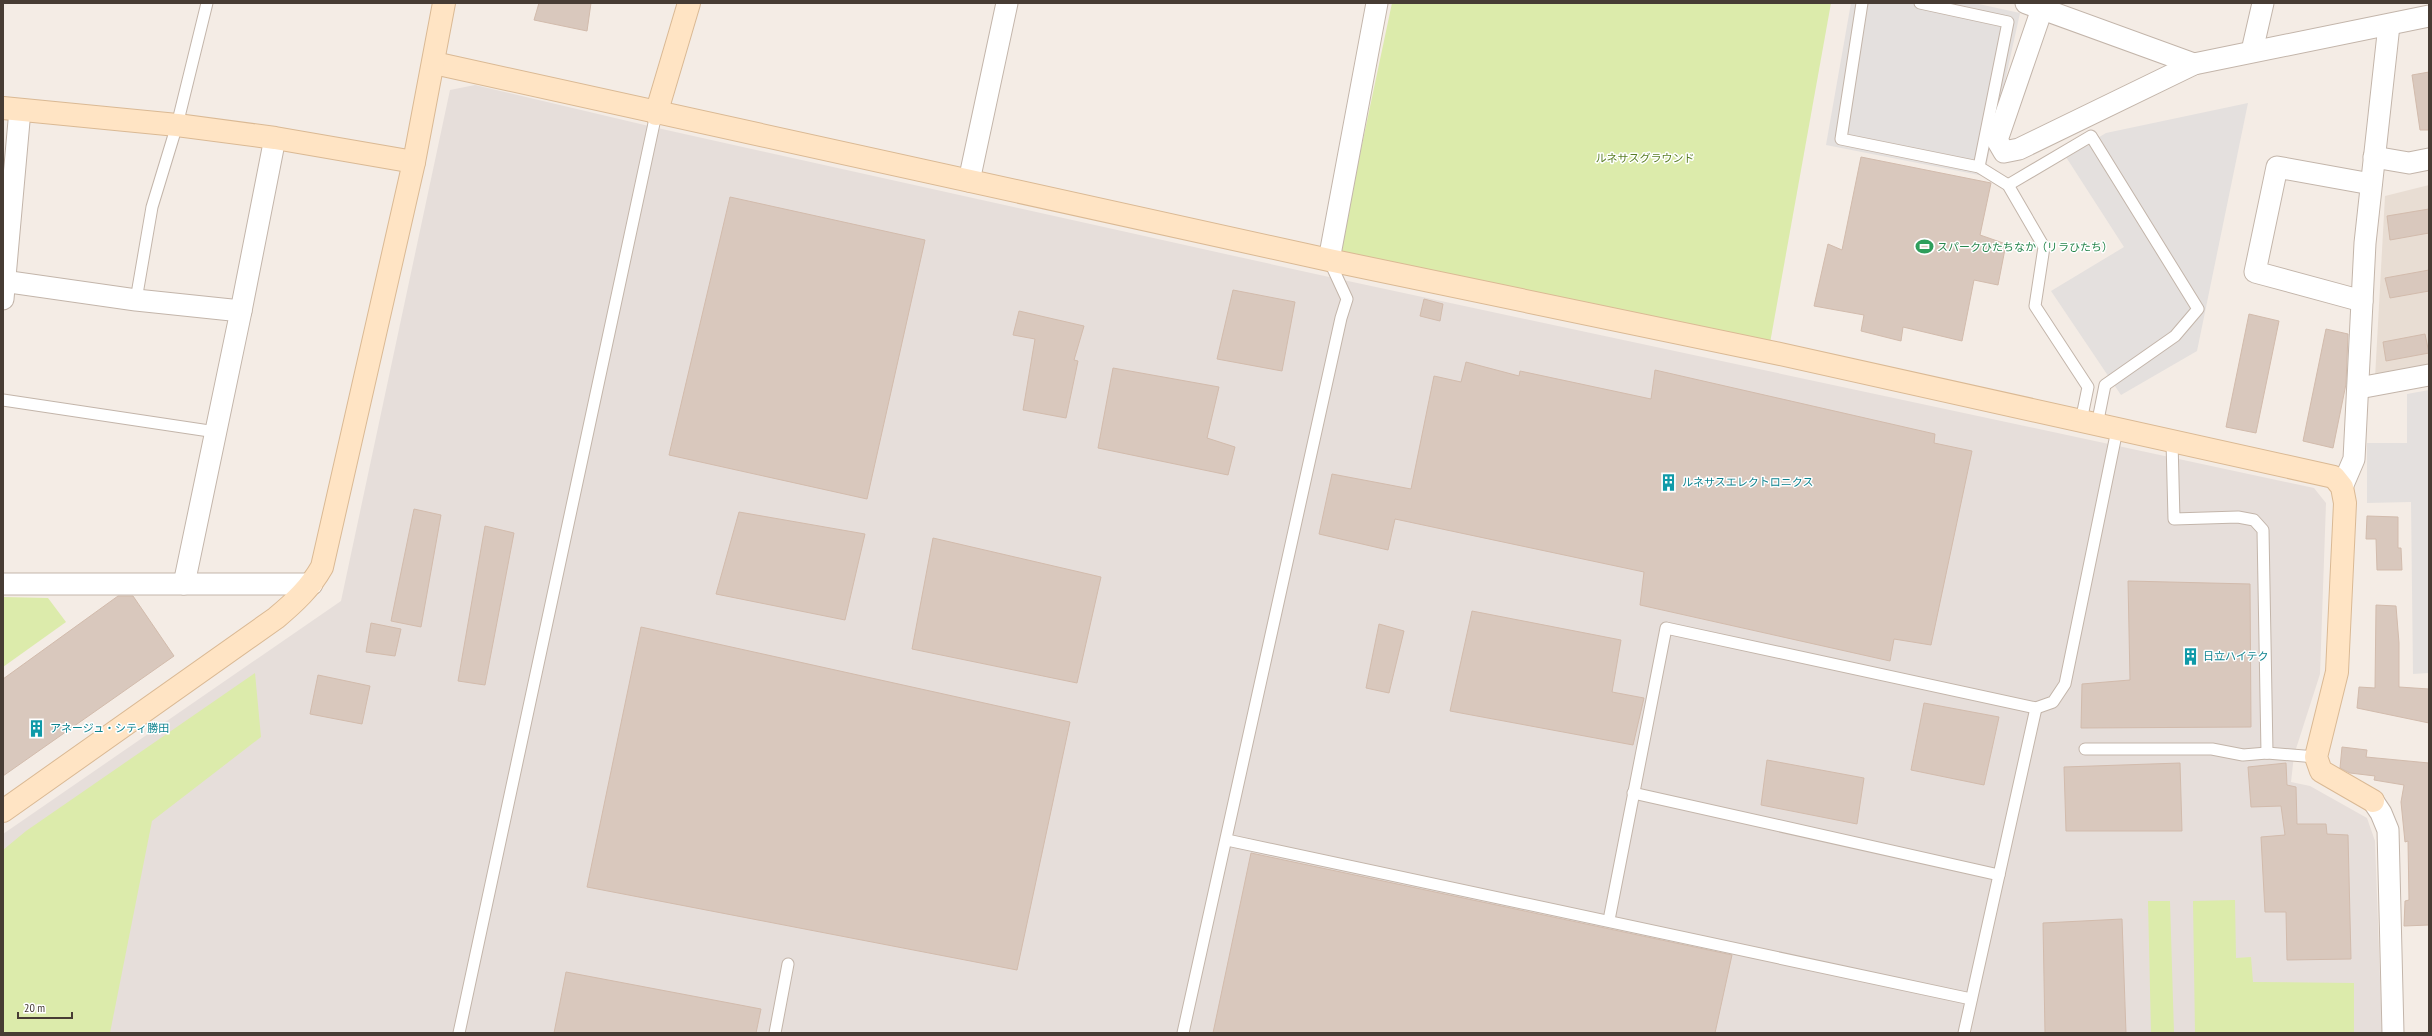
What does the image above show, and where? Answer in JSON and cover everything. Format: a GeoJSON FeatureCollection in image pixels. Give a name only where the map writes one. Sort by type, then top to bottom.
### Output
{"type":"FeatureCollection","features":[{"type":"Feature","properties":{"kind":"street"},"geometry":{"type":"LineString","coordinates":[[3,812],[276,618],[312,584],[322,567],[414,162],[434,64],[444,3]]}},
{"type":"Feature","properties":{"kind":"street"},"geometry":{"type":"LineString","coordinates":[[656,114],[689,3]]}},
{"type":"Feature","properties":{"kind":"street"},"geometry":{"type":"LineString","coordinates":[[969,181],[1007,3]]}},
{"type":"Feature","properties":{"kind":"street"},"geometry":{"type":"LineString","coordinates":[[1329,260],[1377,3]]}},
{"type":"Feature","properties":{"kind":"street"},"geometry":{"type":"LineString","coordinates":[[2252,51],[2264,3]]}},
{"type":"Feature","properties":{"kind":"street"},"geometry":{"type":"LineString","coordinates":[[2194,64],[2034,6],[1997,140],[2004,152],[2019,149],[2194,64],[2252,51],[2389,25],[2426,12]]}},
{"type":"Feature","properties":{"kind":"street"},"geometry":{"type":"LineString","coordinates":[[2342,487],[2354,459],[2359,388],[2364,243],[2389,25]]}},
{"type":"Feature","properties":{"kind":"street"},"geometry":{"type":"LineString","coordinates":[[434,64],[656,114],[1329,260],[1780,354],[2098,425],[2305,469],[2334,477],[2342,487],[2345,503],[2337,672],[2316,757],[2321,771],[2373,801],[2382,813],[2388,830],[2393,1033]]}},
{"type":"Feature","properties":{"kind":"street"},"geometry":{"type":"LineString","coordinates":[[241,312],[4,287],[11,109],[177,125],[275,138],[414,162]]}},
{"type":"Feature","properties":{"kind":"street"},"geometry":{"type":"LineString","coordinates":[[184,584],[241,312],[275,138]]}},
{"type":"Feature","properties":{"kind":"street"},"geometry":{"type":"LineString","coordinates":[[2374,157],[2409,163],[2429,159]]}},
{"type":"Feature","properties":{"kind":"street"},"geometry":{"type":"LineString","coordinates":[[2362,301],[2255,272],[2277,167],[2371,184]]}},
{"type":"Feature","properties":{"kind":"street"},"geometry":{"type":"LineString","coordinates":[[2359,388],[2429,375]]}},
{"type":"Feature","properties":{"kind":"street"},"geometry":{"type":"LineString","coordinates":[[3,584],[312,584]]}},
{"type":"Feature","properties":{"kind":"lane"},"geometry":{"type":"LineString","coordinates":[[136,300],[152,207],[177,125],[207,3]]}},
{"type":"Feature","properties":{"kind":"lane"},"geometry":{"type":"LineString","coordinates":[[1862,3],[1841,138],[1979,167],[2008,185],[2044,247],[2035,306],[2088,387],[2098,425]]}},
{"type":"Feature","properties":{"kind":"lane"},"geometry":{"type":"LineString","coordinates":[[1920,3],[2008,22],[1979,167]]}},
{"type":"Feature","properties":{"kind":"lane"},"geometry":{"type":"LineString","coordinates":[[460,1033],[656,114]]}},
{"type":"Feature","properties":{"kind":"lane"},"geometry":{"type":"LineString","coordinates":[[1609,920],[1666,628],[2036,708],[2053,702],[2065,684],[2098,425],[2105,385],[2175,336],[2198,309],[2091,136],[2008,185]]}},
{"type":"Feature","properties":{"kind":"lane"},"geometry":{"type":"LineString","coordinates":[[1183,1033],[1227,840],[1288,553],[1341,318],[1347,299],[1329,260]]}},
{"type":"Feature","properties":{"kind":"lane"},"geometry":{"type":"LineString","coordinates":[[3,400],[216,432]]}},
{"type":"Feature","properties":{"kind":"lane"},"geometry":{"type":"LineString","coordinates":[[2172,441],[2174,519],[2238,517],[2254,520],[2263,530],[2267,753]]}},
{"type":"Feature","properties":{"kind":"lane"},"geometry":{"type":"LineString","coordinates":[[1964,1033],[2036,708]]}},
{"type":"Feature","properties":{"kind":"lane"},"geometry":{"type":"LineString","coordinates":[[2085,749],[2212,749],[2243,755],[2267,753],[2316,757]]}},
{"type":"Feature","properties":{"kind":"lane"},"geometry":{"type":"LineString","coordinates":[[1633,793],[1999,875]]}},
{"type":"Feature","properties":{"kind":"lane"},"geometry":{"type":"LineString","coordinates":[[1227,840],[1609,920],[1971,999]]}},
{"type":"Feature","properties":{"kind":"lane"},"geometry":{"type":"LineString","coordinates":[[775,1033],[788,964]]}},
{"type":"Feature","properties":{"kind":"shaded area"},"geometry":{"type":"Polygon","coordinates":[[[1851,3],[1974,3],[2020,13],[1984,176],[1826,145],[1851,3]]]}},
{"type":"Feature","properties":{"kind":"shaded area"},"geometry":{"type":"Polygon","coordinates":[[[475,85],[653,127],[1320,275],[2314,488],[2326,503],[2320,674],[2294,755],[2291,782],[2310,786],[2367,818],[2375,841],[2382,1033],[3,1033],[3,834],[341,601],[450,90],[475,85]]]}},
{"type":"Feature","properties":{"kind":"shaded area"},"geometry":{"type":"Polygon","coordinates":[[[2248,103],[2197,351],[2121,395],[2051,291],[2124,247],[2066,157],[2106,133],[2248,103]]]}},
{"type":"Feature","properties":{"kind":"shaded area"},"geometry":{"type":"Polygon","coordinates":[[[2429,185],[2429,368],[2375,378],[2385,196],[2429,185]]]}},
{"type":"Feature","properties":{"kind":"shaded area"},"geometry":{"type":"Polygon","coordinates":[[[2429,390],[2429,673],[2413,674],[2411,502],[2367,503],[2367,443],[2407,443],[2407,394],[2429,390]]]}},
{"type":"Feature","properties":{"kind":"green space","name":"ルネサスグラウンド"},"geometry":{"type":"Polygon","coordinates":[[[1392,3],[1831,3],[1770,343],[1339,253],[1392,3]]]}},
{"type":"Feature","properties":{"kind":"green space"},"geometry":{"type":"Polygon","coordinates":[[[3,597],[48,598],[66,622],[3,667],[3,597]]]}},
{"type":"Feature","properties":{"kind":"green space"},"geometry":{"type":"Polygon","coordinates":[[[255,673],[261,737],[152,821],[110,1033],[3,1033],[3,850],[26,831],[255,673]]]}},
{"type":"Feature","properties":{"kind":"green space"},"geometry":{"type":"Polygon","coordinates":[[[2235,900],[2236,958],[2251,957],[2253,982],[2354,983],[2354,1033],[2195,1033],[2193,901],[2235,900]]]}},
{"type":"Feature","properties":{"kind":"green space"},"geometry":{"type":"Polygon","coordinates":[[[2148,901],[2170,901],[2174,1033],[2151,1033],[2148,901]]]}},
{"type":"Feature","properties":{"kind":"building"},"geometry":{"type":"Polygon","coordinates":[[[539,3],[591,3],[587,31],[534,20],[539,3]]]}},
{"type":"Feature","properties":{"kind":"building"},"geometry":{"type":"Polygon","coordinates":[[[2429,72],[2429,130],[2420,130],[2412,75],[2429,72]]]}},
{"type":"Feature","properties":{"kind":"building","name":"スパークひたちなか（リラひたち）"},"geometry":{"type":"Polygon","coordinates":[[[1861,157],[1991,183],[1980,235],[2006,244],[1998,285],[1974,280],[1962,341],[1903,327],[1901,341],[1861,331],[1864,315],[1814,306],[1828,244],[1842,250],[1861,157]]]}},
{"type":"Feature","properties":{"kind":"building"},"geometry":{"type":"Polygon","coordinates":[[[730,197],[925,240],[867,499],[669,455],[730,197]]]}},
{"type":"Feature","properties":{"kind":"building"},"geometry":{"type":"Polygon","coordinates":[[[2429,209],[2429,233],[2390,240],[2387,216],[2429,209]]]}},
{"type":"Feature","properties":{"kind":"building"},"geometry":{"type":"Polygon","coordinates":[[[2429,270],[2429,291],[2390,298],[2385,278],[2429,270]]]}},
{"type":"Feature","properties":{"kind":"building"},"geometry":{"type":"Polygon","coordinates":[[[1233,290],[1295,302],[1282,371],[1217,359],[1233,290]]]}},
{"type":"Feature","properties":{"kind":"building"},"geometry":{"type":"Polygon","coordinates":[[[1424,299],[1443,304],[1440,321],[1420,316],[1424,299]]]}},
{"type":"Feature","properties":{"kind":"building"},"geometry":{"type":"Polygon","coordinates":[[[1019,311],[1084,326],[1074,360],[1078,361],[1066,418],[1023,410],[1035,339],[1013,335],[1019,311]]]}},
{"type":"Feature","properties":{"kind":"building"},"geometry":{"type":"Polygon","coordinates":[[[2249,314],[2279,321],[2256,433],[2226,427],[2249,314]]]}},
{"type":"Feature","properties":{"kind":"building"},"geometry":{"type":"Polygon","coordinates":[[[2326,329],[2348,334],[2346,384],[2333,448],[2303,441],[2326,329]]]}},
{"type":"Feature","properties":{"kind":"building"},"geometry":{"type":"Polygon","coordinates":[[[2425,334],[2429,353],[2386,361],[2383,342],[2425,334]]]}},
{"type":"Feature","properties":{"kind":"building","name":"ルネサスエレクトロニクス"},"geometry":{"type":"Polygon","coordinates":[[[1466,362],[1519,376],[1520,371],[1651,399],[1655,370],[1935,434],[1934,443],[1972,451],[1931,645],[1894,639],[1890,661],[1640,605],[1644,572],[1395,519],[1388,550],[1319,534],[1332,474],[1411,489],[1434,376],[1461,382],[1466,362]]]}},
{"type":"Feature","properties":{"kind":"building"},"geometry":{"type":"Polygon","coordinates":[[[1113,368],[1219,387],[1207,438],[1235,447],[1228,475],[1098,448],[1113,368]]]}},
{"type":"Feature","properties":{"kind":"building"},"geometry":{"type":"Polygon","coordinates":[[[414,509],[441,515],[421,627],[391,621],[414,509]]]}},
{"type":"Feature","properties":{"kind":"building"},"geometry":{"type":"Polygon","coordinates":[[[739,512],[865,534],[845,620],[716,594],[739,512]]]}},
{"type":"Feature","properties":{"kind":"building"},"geometry":{"type":"Polygon","coordinates":[[[2367,516],[2398,517],[2398,548],[2401,548],[2402,570],[2377,570],[2376,539],[2366,539],[2367,516]]]}},
{"type":"Feature","properties":{"kind":"building"},"geometry":{"type":"Polygon","coordinates":[[[485,526],[514,533],[485,685],[458,681],[485,526]]]}},
{"type":"Feature","properties":{"kind":"building"},"geometry":{"type":"Polygon","coordinates":[[[933,538],[1101,577],[1077,683],[912,649],[933,538]]]}},
{"type":"Feature","properties":{"kind":"building","name":"日立ハイテク"},"geometry":{"type":"Polygon","coordinates":[[[2128,581],[2250,584],[2251,727],[2081,728],[2082,684],[2130,680],[2128,581]]]}},
{"type":"Feature","properties":{"kind":"building","name":"アネージュ・シティ勝田"},"geometry":{"type":"Polygon","coordinates":[[[118,596],[133,596],[174,656],[3,776],[3,679],[118,596]]]}},
{"type":"Feature","properties":{"kind":"building"},"geometry":{"type":"Polygon","coordinates":[[[2376,605],[2396,606],[2399,643],[2399,687],[2429,689],[2429,723],[2357,708],[2359,687],[2375,688],[2376,605]]]}},
{"type":"Feature","properties":{"kind":"building"},"geometry":{"type":"Polygon","coordinates":[[[1472,611],[1621,640],[1612,692],[1644,698],[1633,745],[1450,711],[1472,611]]]}},
{"type":"Feature","properties":{"kind":"building"},"geometry":{"type":"Polygon","coordinates":[[[371,623],[401,629],[395,656],[366,652],[371,623]]]}},
{"type":"Feature","properties":{"kind":"building"},"geometry":{"type":"Polygon","coordinates":[[[1379,624],[1404,631],[1389,693],[1366,688],[1379,624]]]}},
{"type":"Feature","properties":{"kind":"building"},"geometry":{"type":"Polygon","coordinates":[[[641,627],[1070,722],[1017,970],[587,887],[641,627]]]}},
{"type":"Feature","properties":{"kind":"building"},"geometry":{"type":"Polygon","coordinates":[[[318,675],[370,686],[362,724],[310,714],[318,675]]]}},
{"type":"Feature","properties":{"kind":"building"},"geometry":{"type":"Polygon","coordinates":[[[1924,703],[1999,717],[1984,785],[1911,770],[1924,703]]]}},
{"type":"Feature","properties":{"kind":"building"},"geometry":{"type":"Polygon","coordinates":[[[2342,747],[2367,750],[2366,757],[2429,763],[2429,925],[2404,926],[2405,901],[2409,900],[2408,841],[2405,842],[2401,802],[2404,785],[2374,780],[2375,776],[2350,773],[2340,768],[2342,747]]]}},
{"type":"Feature","properties":{"kind":"building"},"geometry":{"type":"Polygon","coordinates":[[[1767,760],[1864,778],[1857,824],[1761,805],[1767,760]]]}},
{"type":"Feature","properties":{"kind":"building"},"geometry":{"type":"Polygon","coordinates":[[[2180,763],[2182,831],[2066,831],[2064,767],[2180,763]]]}},
{"type":"Feature","properties":{"kind":"building"},"geometry":{"type":"Polygon","coordinates":[[[2286,763],[2287,785],[2296,787],[2297,824],[2326,824],[2327,834],[2348,835],[2351,959],[2287,960],[2286,912],[2265,912],[2261,837],[2285,835],[2281,806],[2251,807],[2248,767],[2286,763]]]}},
{"type":"Feature","properties":{"kind":"building"},"geometry":{"type":"Polygon","coordinates":[[[1251,853],[1732,955],[1715,1033],[1213,1033],[1251,853]]]}},
{"type":"Feature","properties":{"kind":"building"},"geometry":{"type":"Polygon","coordinates":[[[2122,919],[2126,1033],[2045,1033],[2043,923],[2122,919]]]}},
{"type":"Feature","properties":{"kind":"building"},"geometry":{"type":"Polygon","coordinates":[[[566,972],[761,1009],[756,1033],[554,1033],[566,972]]]}},
{"type":"Feature","properties":{"kind":"place","name":"スパークひたちなか（リラひたち）"},"geometry":{"type":"Point","coordinates":[1924,247]}},
{"type":"Feature","properties":{"kind":"place","name":"ルネサスエレクトロニクス"},"geometry":{"type":"Point","coordinates":[1669,482]}},
{"type":"Feature","properties":{"kind":"place","name":"日立ハイテク"},"geometry":{"type":"Point","coordinates":[2190,656]}},
{"type":"Feature","properties":{"kind":"place","name":"アネージュ・シティ勝田"},"geometry":{"type":"Point","coordinates":[37,728]}}]}
